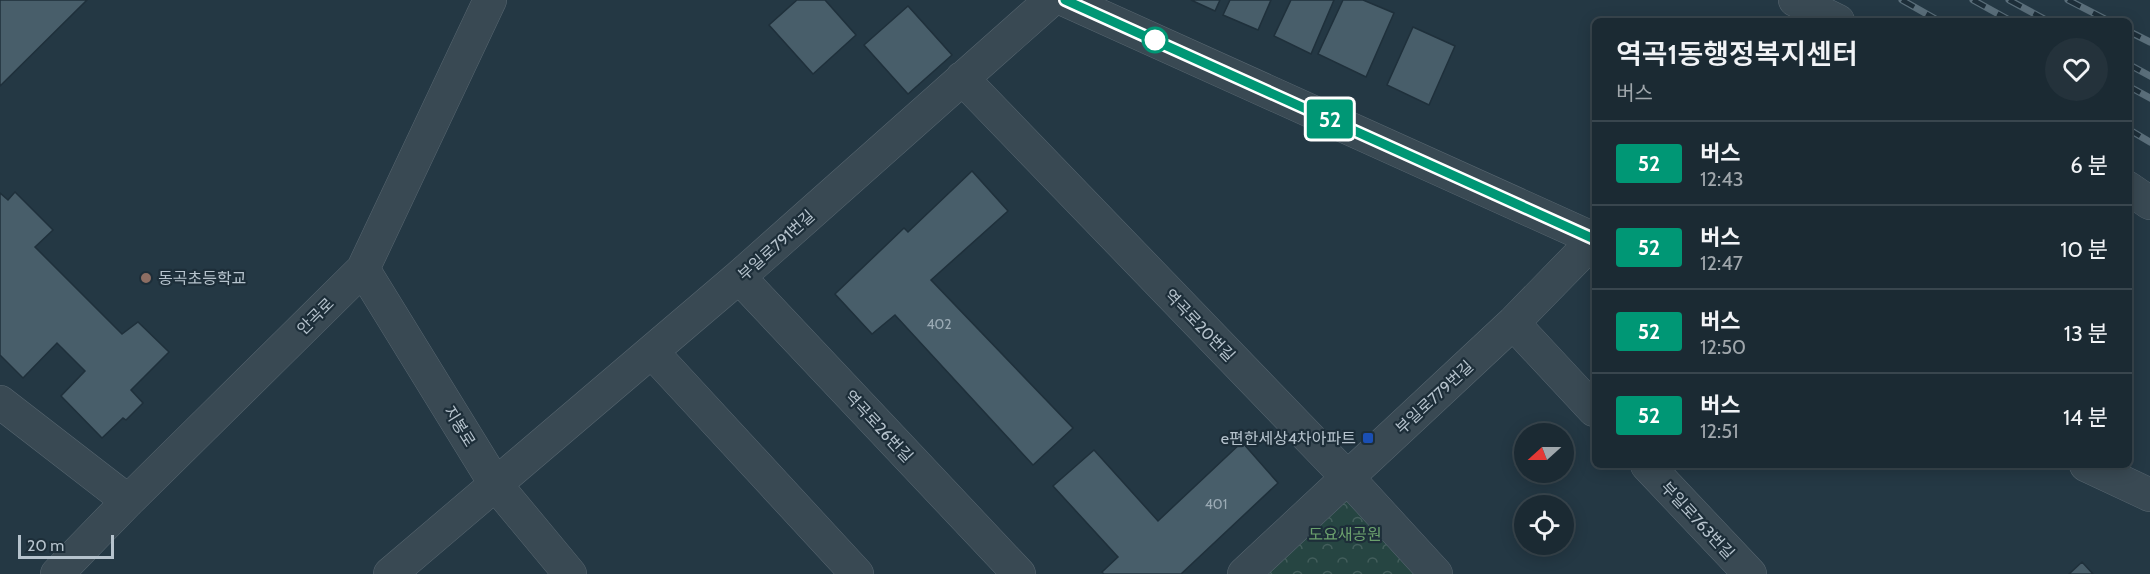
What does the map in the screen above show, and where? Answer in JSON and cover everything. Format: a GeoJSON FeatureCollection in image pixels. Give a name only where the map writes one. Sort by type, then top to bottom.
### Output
{"type":"FeatureCollection","features":[{"type":"Feature","properties":{"kind":"street","name":"안곡로"},"geometry":{"type":"LineString","coordinates":[[57,574],[363,269],[490,0]]}},
{"type":"Feature","properties":{"kind":"street","name":"부일로791번길"},"geometry":{"type":"LineString","coordinates":[[390,574],[739,277],[1051,0]]}},
{"type":"Feature","properties":{"kind":"street"},"geometry":{"type":"LineString","coordinates":[[1065,0],[1592,238]]}},
{"type":"Feature","properties":{"kind":"street","name":"역곡로20번길"},"geometry":{"type":"LineString","coordinates":[[962,78],[1348,478],[1436,574]]}},
{"type":"Feature","properties":{"kind":"street"},"geometry":{"type":"LineString","coordinates":[[2132,192],[2150,203]]}},
{"type":"Feature","properties":{"kind":"street","name":"부일로779번길"},"geometry":{"type":"LineString","coordinates":[[1244,574],[1513,323],[1592,241]]}},
{"type":"Feature","properties":{"kind":"street","name":"지봉로"},"geometry":{"type":"LineString","coordinates":[[363,269],[496,485],[570,574]]}},
{"type":"Feature","properties":{"kind":"street","name":"역곡로26번길"},"geometry":{"type":"LineString","coordinates":[[739,277],[1019,574]]}},
{"type":"Feature","properties":{"kind":"street"},"geometry":{"type":"LineString","coordinates":[[1513,323],[1592,408]]}},
{"type":"Feature","properties":{"kind":"street"},"geometry":{"type":"LineString","coordinates":[[652,352],[857,574]]}},
{"type":"Feature","properties":{"kind":"street"},"geometry":{"type":"LineString","coordinates":[[0,402],[128,501]]}},
{"type":"Feature","properties":{"kind":"street","name":"부일로763번길"},"geometry":{"type":"LineString","coordinates":[[1650,468],[1750,574]]}},
{"type":"Feature","properties":{"kind":"street"},"geometry":{"type":"LineString","coordinates":[[2092,468],[2150,495]]}},
{"type":"Feature","properties":{"kind":"green space","name":"도요새공원"},"geometry":{"type":"Polygon","coordinates":[[[1348,478],[1436,574],[1244,574],[1348,478]]]}},
{"type":"Feature","properties":{"kind":"building"},"geometry":{"type":"Polygon","coordinates":[[[0,0],[87,0],[0,86],[0,0]]]}},
{"type":"Feature","properties":{"kind":"building"},"geometry":{"type":"Polygon","coordinates":[[[797,0],[825,0],[856,35],[813,74],[769,25],[797,0]]]}},
{"type":"Feature","properties":{"kind":"building"},"geometry":{"type":"Polygon","coordinates":[[[1191,0],[1220,0],[1215,11],[1191,0]]]}},
{"type":"Feature","properties":{"kind":"building"},"geometry":{"type":"Polygon","coordinates":[[[1230,0],[1271,0],[1258,30],[1223,15],[1230,0]]]}},
{"type":"Feature","properties":{"kind":"building"},"geometry":{"type":"Polygon","coordinates":[[[1291,0],[1334,0],[1311,54],[1274,36],[1291,0]]]}},
{"type":"Feature","properties":{"kind":"building"},"geometry":{"type":"Polygon","coordinates":[[[1343,0],[1363,0],[1394,13],[1366,77],[1318,54],[1343,0]]]}},
{"type":"Feature","properties":{"kind":"building"},"geometry":{"type":"Polygon","coordinates":[[[908,6],[952,55],[908,94],[864,45],[908,6]]]}},
{"type":"Feature","properties":{"kind":"building"},"geometry":{"type":"Polygon","coordinates":[[[1413,27],[1455,46],[1429,105],[1387,85],[1413,27]]]}},
{"type":"Feature","properties":{"kind":"building"},"geometry":{"type":"Polygon","coordinates":[[[972,171],[1008,211],[931,280],[1073,428],[1033,465],[895,315],[872,334],[835,294],[904,228],[908,232],[972,171]]]}},
{"type":"Feature","properties":{"kind":"building"},"geometry":{"type":"Polygon","coordinates":[[[15,192],[53,230],[35,247],[122,334],[138,322],[169,352],[131,390],[143,403],[126,420],[123,418],[102,438],[61,396],[85,371],[57,343],[23,378],[0,355],[0,193],[8,200],[15,192]]]}},
{"type":"Feature","properties":{"kind":"building"},"geometry":{"type":"Polygon","coordinates":[[[1242,442],[1278,483],[1181,574],[1104,574],[1102,572],[1118,557],[1053,486],[1094,450],[1158,521],[1242,442]]]}},
{"type":"Feature","properties":{"kind":"building"},"geometry":{"type":"Polygon","coordinates":[[[2082,562],[2093,574],[2069,574],[2082,562]]]}},
{"type":"Feature","properties":{"kind":"railway"},"geometry":{"type":"LineString","coordinates":[[1902,0],[1934,18]]}},
{"type":"Feature","properties":{"kind":"railway"},"geometry":{"type":"LineString","coordinates":[[1973,0],[2006,18]]}},
{"type":"Feature","properties":{"kind":"railway"},"geometry":{"type":"LineString","coordinates":[[2009,0],[2042,18]]}},
{"type":"Feature","properties":{"kind":"railway"},"geometry":{"type":"LineString","coordinates":[[2068,0],[2103,18]]}},
{"type":"Feature","properties":{"kind":"railway"},"geometry":{"type":"LineString","coordinates":[[2132,33],[2150,42]]}},
{"type":"Feature","properties":{"kind":"railway"},"geometry":{"type":"LineString","coordinates":[[2132,66],[2150,76]]}},
{"type":"Feature","properties":{"kind":"railway"},"geometry":{"type":"LineString","coordinates":[[2132,88],[2150,98]]}},
{"type":"Feature","properties":{"kind":"railway"},"geometry":{"type":"LineString","coordinates":[[2132,131],[2150,142]]}},
{"type":"Feature","properties":{"kind":"bus line","name":"52"},"geometry":{"type":"LineString","coordinates":[[1065,0],[1592,238]]}},
{"type":"Feature","properties":{"kind":"place","name":"동곡초등학교"},"geometry":{"type":"Point","coordinates":[146,278]}},
{"type":"Feature","properties":{"kind":"place","name":"e편한세상4차아파트"},"geometry":{"type":"Point","coordinates":[1368,438]}}]}
